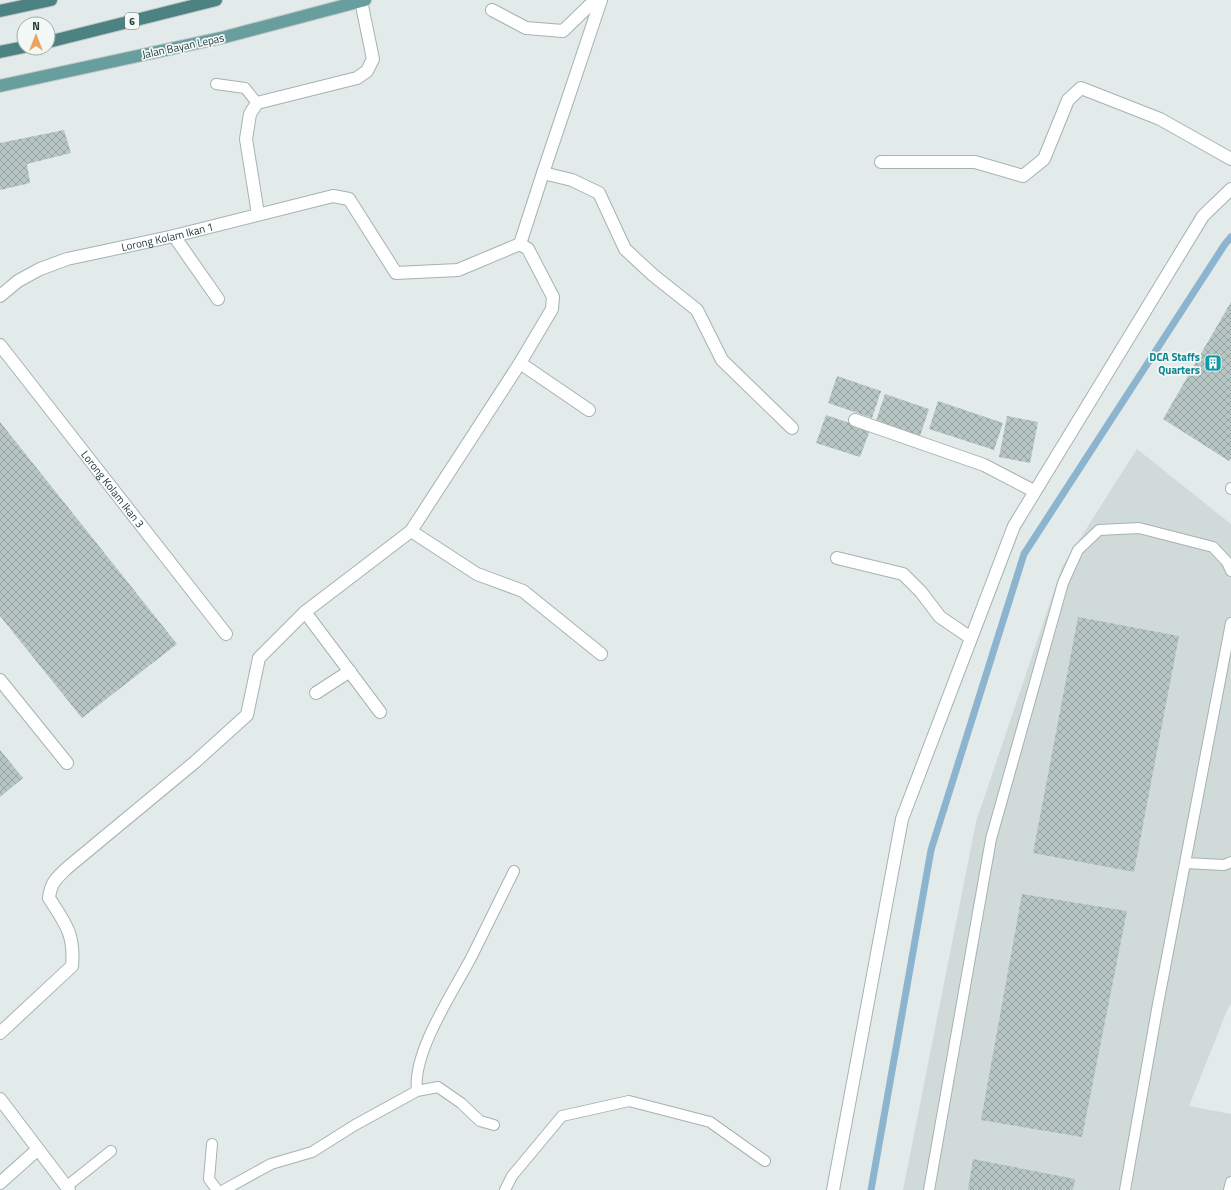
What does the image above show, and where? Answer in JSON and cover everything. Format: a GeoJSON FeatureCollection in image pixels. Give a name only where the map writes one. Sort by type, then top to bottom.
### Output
{"type":"FeatureCollection","features":[{"type":"Feature","properties":{"kind":"highway"},"geometry":{"type":"LineString","coordinates":[[0,11],[51,0]]}},
{"type":"Feature","properties":{"kind":"highway","name":"6"},"geometry":{"type":"LineString","coordinates":[[56,40],[216,0]]}},
{"type":"Feature","properties":{"kind":"highway"},"geometry":{"type":"LineString","coordinates":[[0,52],[16,49]]}},
{"type":"Feature","properties":{"kind":"main road","name":"Jalan Bayan Lepas"},"geometry":{"type":"LineString","coordinates":[[0,86],[225,37],[363,1]]}},
{"type":"Feature","properties":{"kind":"street"},"geometry":{"type":"LineString","coordinates":[[492,10],[526,28],[563,31],[595,0]]}},
{"type":"Feature","properties":{"kind":"street"},"geometry":{"type":"LineString","coordinates":[[0,1033],[72,966],[73,945],[68,927],[49,898],[50,888],[53,882],[66,868],[196,762],[247,715],[259,658],[305,612],[411,531],[520,363],[552,309],[553,297],[528,249],[520,244],[542,173],[601,0]]}},
{"type":"Feature","properties":{"kind":"street"},"geometry":{"type":"LineString","coordinates":[[258,214],[246,138],[250,114],[257,103],[357,78],[368,70],[373,59],[363,1]]}},
{"type":"Feature","properties":{"kind":"street"},"geometry":{"type":"LineString","coordinates":[[881,162],[975,162],[1023,176],[1044,159],[1068,100],[1081,88],[1160,119],[1231,159]]}},
{"type":"Feature","properties":{"kind":"street"},"geometry":{"type":"LineString","coordinates":[[542,173],[572,180],[599,193],[625,249],[653,275],[697,310],[722,360],[792,428]]}},
{"type":"Feature","properties":{"kind":"street"},"geometry":{"type":"LineString","coordinates":[[833,1190],[902,819],[1014,526],[1203,216],[1231,189]]}},
{"type":"Feature","properties":{"kind":"street","name":"Lorong Kolam Ikan 1"},"geometry":{"type":"LineString","coordinates":[[0,296],[18,282],[40,270],[67,259],[174,236],[333,196],[349,199],[396,273],[458,270],[520,244]]}},
{"type":"Feature","properties":{"kind":"street"},"geometry":{"type":"LineString","coordinates":[[174,236],[218,299]]}},
{"type":"Feature","properties":{"kind":"street","name":"Lorong Kolam Ikan 3"},"geometry":{"type":"LineString","coordinates":[[0,344],[226,634]]}},
{"type":"Feature","properties":{"kind":"street"},"geometry":{"type":"LineString","coordinates":[[520,363],[589,410]]}},
{"type":"Feature","properties":{"kind":"street"},"geometry":{"type":"LineString","coordinates":[[855,420],[984,465],[1034,491]]}},
{"type":"Feature","properties":{"kind":"street"},"geometry":{"type":"LineString","coordinates":[[411,531],[477,574],[523,591],[601,654]]}},
{"type":"Feature","properties":{"kind":"street"},"geometry":{"type":"LineString","coordinates":[[836,558],[903,574],[921,592],[940,617],[970,638]]}},
{"type":"Feature","properties":{"kind":"street"},"geometry":{"type":"LineString","coordinates":[[305,612],[380,712]]}},
{"type":"Feature","properties":{"kind":"street"},"geometry":{"type":"LineString","coordinates":[[316,693],[350,671]]}},
{"type":"Feature","properties":{"kind":"street"},"geometry":{"type":"LineString","coordinates":[[0,680],[66,763]]}},
{"type":"Feature","properties":{"kind":"street"},"geometry":{"type":"LineString","coordinates":[[0,1099],[67,1188]]}},
{"type":"Feature","properties":{"kind":"street"},"geometry":{"type":"LineString","coordinates":[[0,1183],[38,1150]]}},
{"type":"Feature","properties":{"kind":"lane"},"geometry":{"type":"LineString","coordinates":[[216,84],[245,88],[257,103]]}},
{"type":"Feature","properties":{"kind":"lane"},"geometry":{"type":"LineString","coordinates":[[929,1190],[991,839],[1063,583],[1078,550],[1099,530],[1139,528],[1213,547],[1227,562],[1231,571]]}},
{"type":"Feature","properties":{"kind":"lane"},"geometry":{"type":"LineString","coordinates":[[1125,1190],[1185,863],[1231,625]]}},
{"type":"Feature","properties":{"kind":"lane"},"geometry":{"type":"LineString","coordinates":[[1185,863],[1224,865],[1231,862]]}},
{"type":"Feature","properties":{"kind":"lane"},"geometry":{"type":"LineString","coordinates":[[417,1091],[416,1080],[419,1068],[434,1024],[471,957],[514,871]]}},
{"type":"Feature","properties":{"kind":"lane"},"geometry":{"type":"LineString","coordinates":[[224,1190],[271,1164],[312,1152],[355,1125],[417,1091],[438,1087],[461,1103],[480,1121],[494,1125]]}},
{"type":"Feature","properties":{"kind":"lane"},"geometry":{"type":"LineString","coordinates":[[505,1190],[512,1176],[562,1116],[629,1101],[710,1122],[765,1160]]}},
{"type":"Feature","properties":{"kind":"lane"},"geometry":{"type":"LineString","coordinates":[[212,1144],[209,1179],[217,1190]]}},
{"type":"Feature","properties":{"kind":"lane"},"geometry":{"type":"LineString","coordinates":[[67,1188],[111,1151]]}},
{"type":"Feature","properties":{"kind":"lane"},"geometry":{"type":"LineString","coordinates":[[1229,1190],[1231,1182]]}},
{"type":"Feature","properties":{"kind":"shaded area"},"geometry":{"type":"Polygon","coordinates":[[[1137,449],[1231,524],[1231,1004],[1228,1008],[1189,1106],[1231,1114],[1231,1190],[903,1190],[976,822],[1062,567],[1137,449]]]}},
{"type":"Feature","properties":{"kind":"building"},"geometry":{"type":"Polygon","coordinates":[[[64,130],[71,153],[27,164],[30,183],[0,190],[0,143],[64,130]]]}},
{"type":"Feature","properties":{"kind":"building","name":"DCA Staffs Quarters"},"geometry":{"type":"Polygon","coordinates":[[[1231,302],[1231,458],[1229,461],[1163,419],[1231,302]]]}},
{"type":"Feature","properties":{"kind":"building"},"geometry":{"type":"Polygon","coordinates":[[[837,376],[881,391],[872,418],[828,403],[837,376]]]}},
{"type":"Feature","properties":{"kind":"building"},"geometry":{"type":"Polygon","coordinates":[[[885,394],[929,409],[920,436],[876,421],[885,394]]]}},
{"type":"Feature","properties":{"kind":"building"},"geometry":{"type":"Polygon","coordinates":[[[938,401],[1003,423],[994,450],[929,429],[938,401]]]}},
{"type":"Feature","properties":{"kind":"building"},"geometry":{"type":"Polygon","coordinates":[[[826,415],[870,430],[860,457],[816,443],[826,415]]]}},
{"type":"Feature","properties":{"kind":"building"},"geometry":{"type":"Polygon","coordinates":[[[1007,416],[1038,422],[1030,463],[999,457],[1007,416]]]}},
{"type":"Feature","properties":{"kind":"building"},"geometry":{"type":"Polygon","coordinates":[[[0,422],[177,644],[82,718],[0,616],[0,422]]]}},
{"type":"Feature","properties":{"kind":"building"},"geometry":{"type":"Polygon","coordinates":[[[1078,617],[1179,636],[1134,872],[1033,853],[1078,617]]]}},
{"type":"Feature","properties":{"kind":"building"},"geometry":{"type":"Polygon","coordinates":[[[0,750],[23,778],[0,797],[0,750]]]}},
{"type":"Feature","properties":{"kind":"building"},"geometry":{"type":"Polygon","coordinates":[[[1022,894],[1127,911],[1082,1137],[981,1120],[1022,894]]]}},
{"type":"Feature","properties":{"kind":"building"},"geometry":{"type":"Polygon","coordinates":[[[973,1159],[1075,1179],[1073,1190],[968,1190],[973,1159]]]}},
{"type":"Feature","properties":{"kind":"waterway"},"geometry":{"type":"LineString","coordinates":[[871,1190],[931,850],[1024,554],[1231,237]]}},
{"type":"Feature","properties":{"kind":"place","name":"DCA Staffs Quarters"},"geometry":{"type":"Point","coordinates":[1213,363]}}]}
